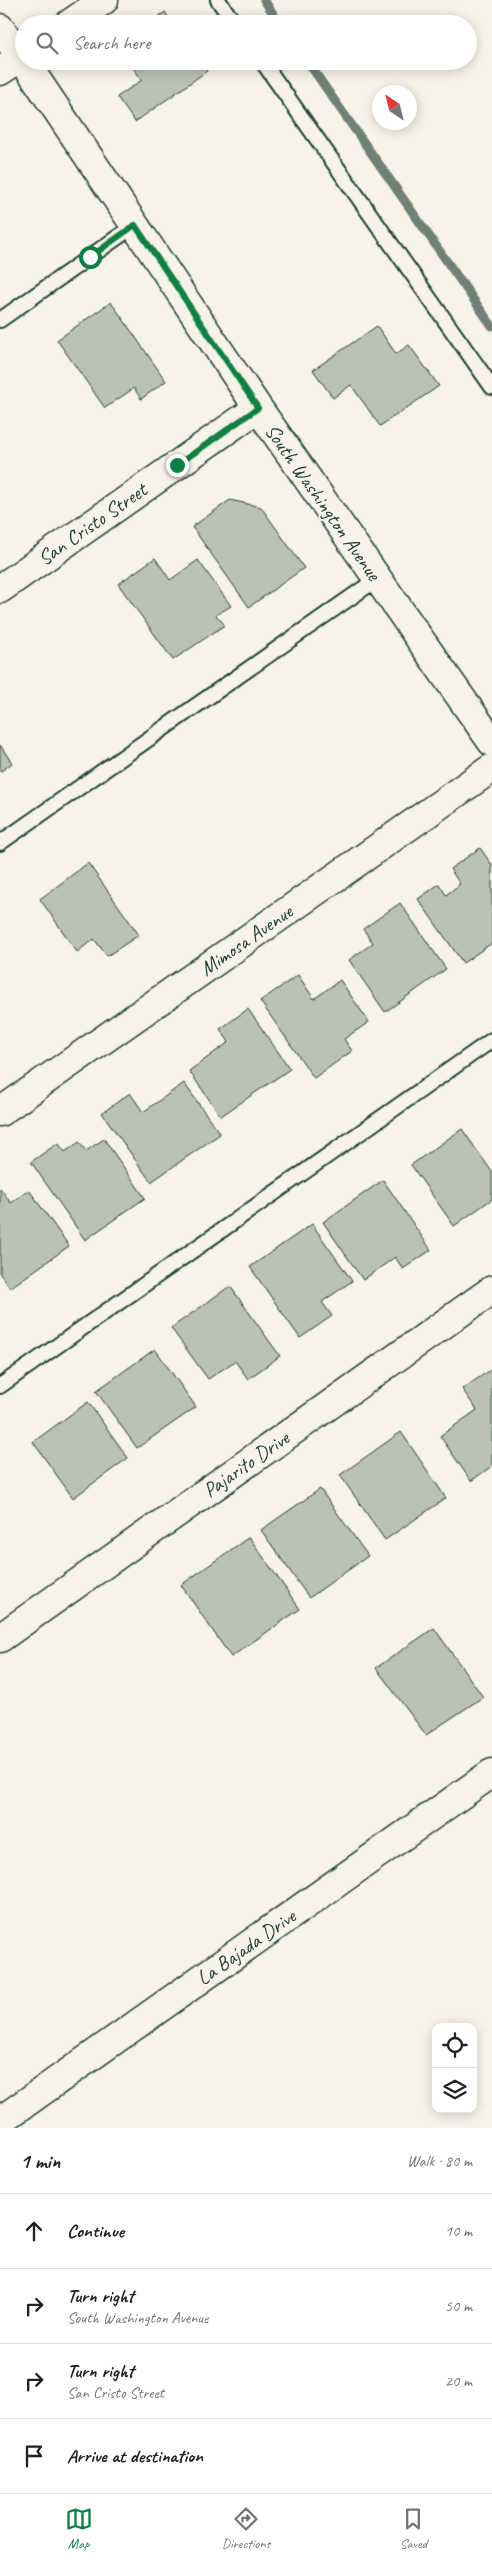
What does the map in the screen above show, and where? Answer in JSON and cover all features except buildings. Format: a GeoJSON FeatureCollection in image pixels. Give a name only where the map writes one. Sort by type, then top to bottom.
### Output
{"type":"FeatureCollection","features":[{"type":"Feature","properties":{"kind":"street"},"geometry":{"type":"LineString","coordinates":[[82,15],[104,0]]}},
{"type":"Feature","properties":{"kind":"street","name":"South Washington Avenue"},"geometry":{"type":"LineString","coordinates":[[0,28],[15,56]]}},
{"type":"Feature","properties":{"kind":"street","name":"South Washington Avenue"},"geometry":{"type":"LineString","coordinates":[[24,70],[135,225],[258,408],[492,742]]}},
{"type":"Feature","properties":{"kind":"street","name":"San Cristo Street"},"geometry":{"type":"LineString","coordinates":[[0,589],[258,408]]}},
{"type":"Feature","properties":{"kind":"street","name":"Mimosa Avenue"},"geometry":{"type":"LineString","coordinates":[[0,1112],[492,768]]}},
{"type":"Feature","properties":{"kind":"street","name":"Pajarito Drive"},"geometry":{"type":"LineString","coordinates":[[0,1638],[492,1290]]}},
{"type":"Feature","properties":{"kind":"street","name":"La Bajada Drive"},"geometry":{"type":"LineString","coordinates":[[0,2121],[492,1773]]}},
{"type":"Feature","properties":{"kind":"lane"},"geometry":{"type":"LineString","coordinates":[[218,0],[229,15]]}},
{"type":"Feature","properties":{"kind":"lane"},"geometry":{"type":"LineString","coordinates":[[268,70],[492,387]]}},
{"type":"Feature","properties":{"kind":"lane"},"geometry":{"type":"LineString","coordinates":[[0,320],[135,225]]}},
{"type":"Feature","properties":{"kind":"lane"},"geometry":{"type":"LineString","coordinates":[[0,843],[378,579]]}},
{"type":"Feature","properties":{"kind":"lane"},"geometry":{"type":"LineString","coordinates":[[0,1386],[492,1040]]}},
{"type":"Feature","properties":{"kind":"waterway"},"geometry":{"type":"LineString","coordinates":[[264,0],[274,15]]}},
{"type":"Feature","properties":{"kind":"waterway"},"geometry":{"type":"LineString","coordinates":[[313,70],[492,326]]}},
{"type":"Feature","properties":{"kind":"route"},"geometry":{"type":"LineString","coordinates":[[90,257],[135,225],[258,408],[177,465]]}}]}
